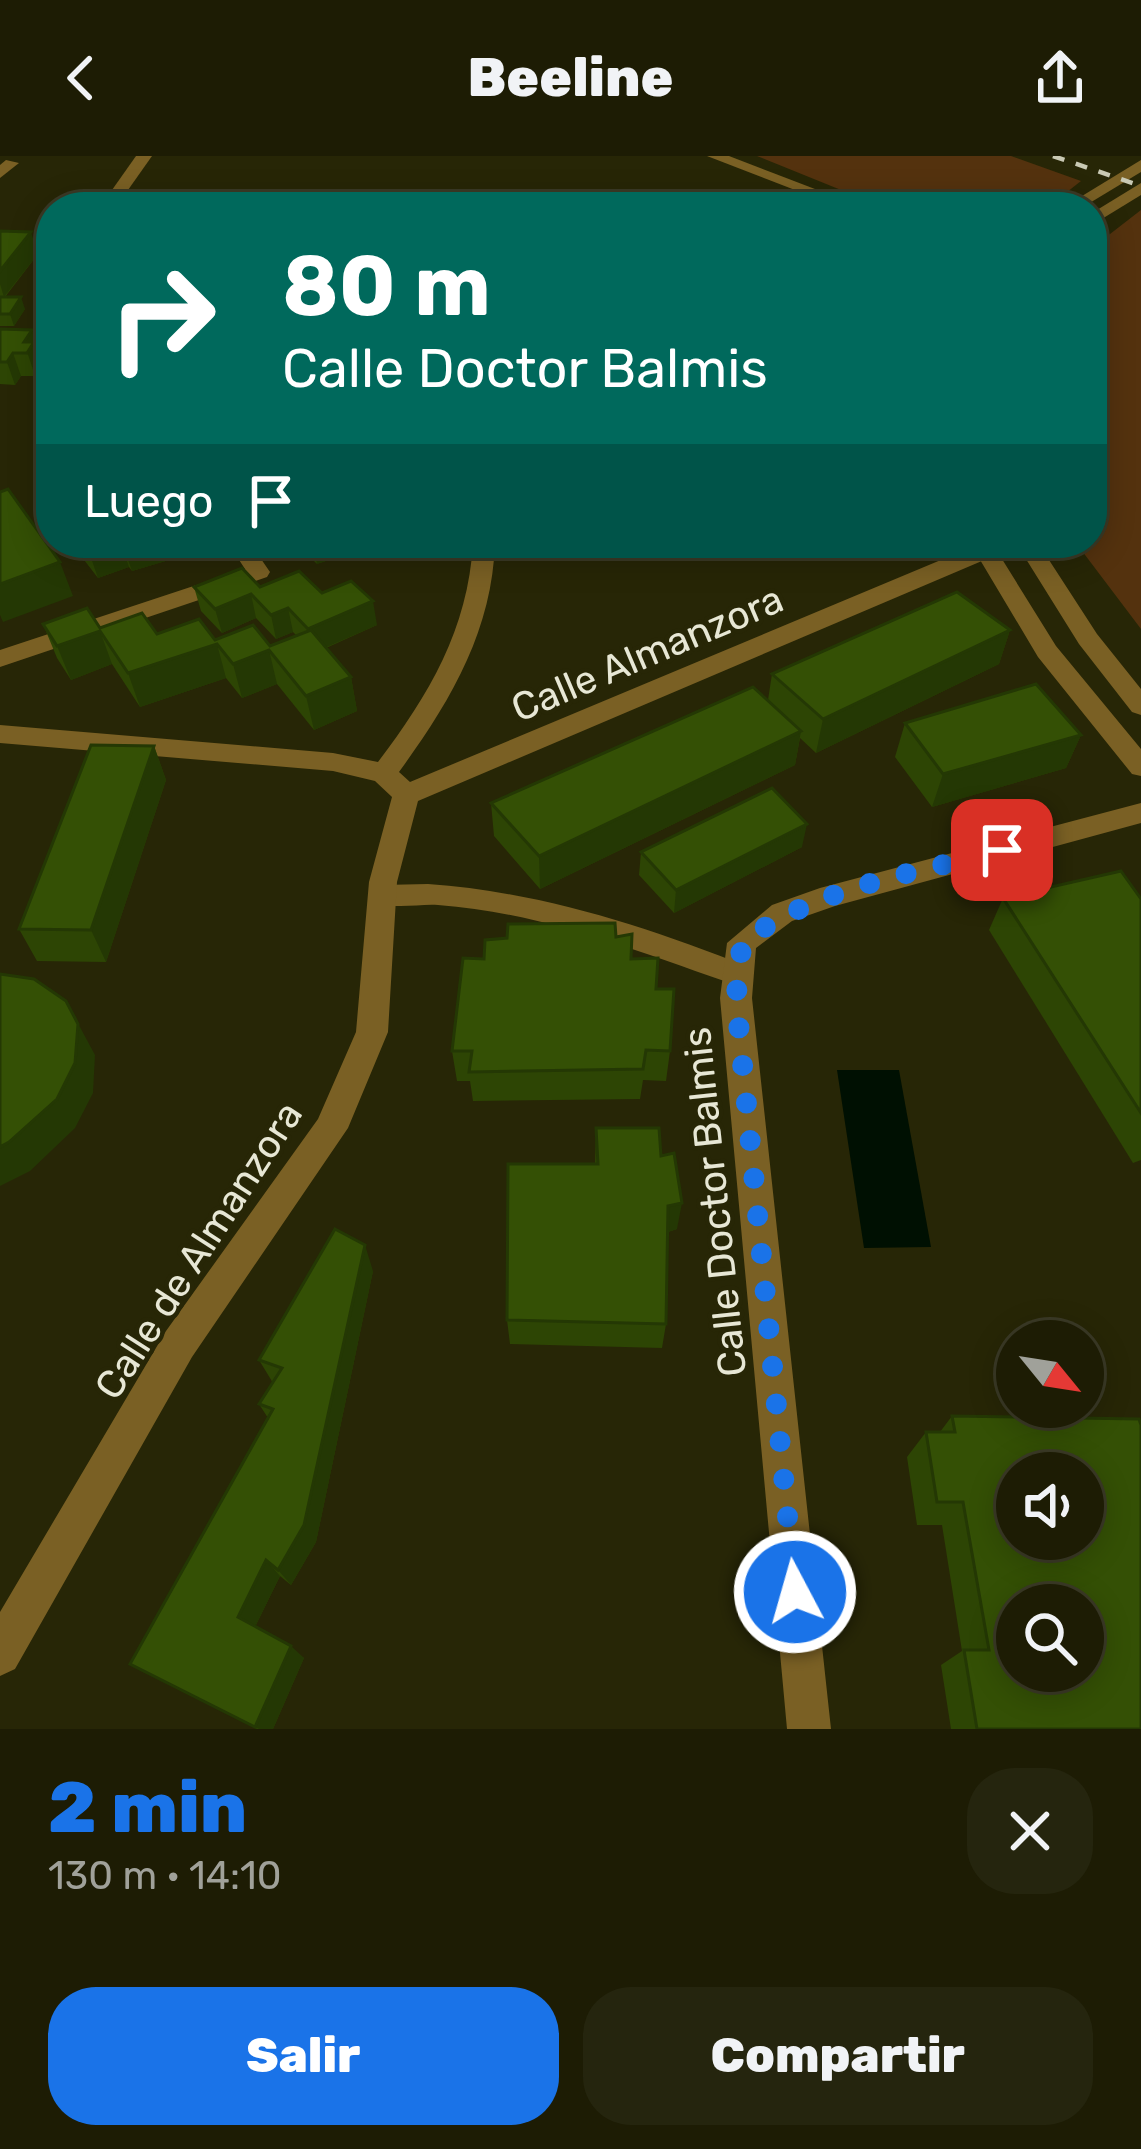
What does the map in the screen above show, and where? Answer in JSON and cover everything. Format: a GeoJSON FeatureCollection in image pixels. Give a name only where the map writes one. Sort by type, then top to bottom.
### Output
{"type":"FeatureCollection","features":[{"type":"Feature","properties":{"kind":"street"},"geometry":{"type":"LineString","coordinates":[[119,192],[144,156]]}},
{"type":"Feature","properties":{"kind":"street"},"geometry":{"type":"LineString","coordinates":[[715,156],[813,192]]}},
{"type":"Feature","properties":{"kind":"street"},"geometry":{"type":"LineString","coordinates":[[1096,192],[1141,164]]}},
{"type":"Feature","properties":{"kind":"street"},"geometry":{"type":"LineString","coordinates":[[1107,210],[1141,188]]}},
{"type":"Feature","properties":{"kind":"street"},"geometry":{"type":"LineString","coordinates":[[0,241],[36,243]]}},
{"type":"Feature","properties":{"kind":"street"},"geometry":{"type":"LineString","coordinates":[[0,659],[259,572],[249,558]]}},
{"type":"Feature","properties":{"kind":"street"},"geometry":{"type":"LineString","coordinates":[[0,734],[333,762],[395,784],[473,627],[482,558]]}},
{"type":"Feature","properties":{"kind":"street","name":"Calle Almanzora"},"geometry":{"type":"LineString","coordinates":[[395,784],[964,558]]}},
{"type":"Feature","properties":{"kind":"street"},"geometry":{"type":"LineString","coordinates":[[989,558],[1047,651],[1141,767]]}},
{"type":"Feature","properties":{"kind":"street"},"geometry":{"type":"LineString","coordinates":[[1037,558],[1088,639],[1141,706]]}},
{"type":"Feature","properties":{"kind":"street","name":"Calle de Almanzora"},"geometry":{"type":"LineString","coordinates":[[0,1654],[179,1344],[331,1129],[372,1032],[395,784]]}},
{"type":"Feature","properties":{"kind":"street","name":"Calle Doctor Balmis"},"geometry":{"type":"LineString","coordinates":[[809,1729],[736,998],[742,943],[782,913],[1141,813]]}},
{"type":"Feature","properties":{"kind":"street"},"geometry":{"type":"LineString","coordinates":[[382,895],[422,892],[545,910],[643,937],[739,975]]}},
{"type":"Feature","properties":{"kind":"shaded area"},"geometry":{"type":"Polygon","coordinates":[[[757,156],[1011,156],[1081,181],[1067,192],[846,192],[757,156]]]}},
{"type":"Feature","properties":{"kind":"shaded area"},"geometry":{"type":"Polygon","coordinates":[[[1141,210],[1141,629],[1087,558],[1107,558],[1107,236],[1141,210]]]}},
{"type":"Feature","properties":{"kind":"shaded area"},"geometry":{"type":"Polygon","coordinates":[[[837,1070],[899,1070],[931,1247],[864,1248],[837,1070]]]}},
{"type":"Feature","properties":{"kind":"building"},"geometry":{"type":"Polygon","coordinates":[[[0,231],[31,232],[0,271],[0,231]]]}},
{"type":"Feature","properties":{"kind":"building"},"geometry":{"type":"Polygon","coordinates":[[[0,297],[21,297],[10,314],[0,314],[0,297]]]}},
{"type":"Feature","properties":{"kind":"building"},"geometry":{"type":"Polygon","coordinates":[[[0,329],[32,330],[24,342],[34,342],[27,353],[13,353],[7,362],[0,362],[0,329]]]}},
{"type":"Feature","properties":{"kind":"building"},"geometry":{"type":"Polygon","coordinates":[[[8,489],[36,528],[36,558],[60,562],[0,584],[0,492],[8,489]]]}},
{"type":"Feature","properties":{"kind":"building"},"geometry":{"type":"Polygon","coordinates":[[[242,568],[260,587],[299,571],[322,593],[351,581],[373,601],[308,629],[288,608],[271,615],[251,594],[215,609],[194,587],[242,568]]]}},
{"type":"Feature","properties":{"kind":"building"},"geometry":{"type":"Polygon","coordinates":[[[957,592],[1010,630],[823,719],[772,674],[957,592]]]}},
{"type":"Feature","properties":{"kind":"building"},"geometry":{"type":"Polygon","coordinates":[[[87,608],[100,628],[142,613],[157,634],[199,619],[215,640],[253,625],[270,646],[311,630],[351,677],[306,696],[269,650],[233,664],[217,644],[128,673],[100,631],[57,646],[43,624],[87,608]]]}},
{"type":"Feature","properties":{"kind":"building"},"geometry":{"type":"Polygon","coordinates":[[[1036,684],[1081,735],[943,774],[905,723],[1036,684]]]}},
{"type":"Feature","properties":{"kind":"building"},"geometry":{"type":"Polygon","coordinates":[[[753,687],[801,731],[539,856],[491,803],[753,687]]]}},
{"type":"Feature","properties":{"kind":"building"},"geometry":{"type":"Polygon","coordinates":[[[91,745],[154,746],[91,930],[19,929],[91,745]]]}},
{"type":"Feature","properties":{"kind":"building"},"geometry":{"type":"Polygon","coordinates":[[[772,788],[807,824],[676,890],[641,852],[772,788]]]}},
{"type":"Feature","properties":{"kind":"building"},"geometry":{"type":"Polygon","coordinates":[[[1121,871],[1141,899],[1141,1113],[1003,898],[1121,871]]]}},
{"type":"Feature","properties":{"kind":"building"},"geometry":{"type":"Polygon","coordinates":[[[615,923],[616,937],[632,934],[631,959],[658,958],[656,989],[674,989],[670,1051],[646,1050],[643,1069],[469,1072],[472,1051],[452,1051],[463,958],[484,959],[485,940],[507,938],[508,924],[615,923]]]}},
{"type":"Feature","properties":{"kind":"building"},"geometry":{"type":"Polygon","coordinates":[[[0,974],[34,979],[66,1001],[78,1024],[75,1063],[57,1099],[0,1147],[0,974]]]}},
{"type":"Feature","properties":{"kind":"building"},"geometry":{"type":"Polygon","coordinates":[[[596,1128],[659,1128],[661,1156],[674,1153],[682,1203],[668,1206],[666,1324],[507,1320],[508,1164],[598,1164],[596,1128]]]}},
{"type":"Feature","properties":{"kind":"building"},"geometry":{"type":"Polygon","coordinates":[[[335,1229],[365,1245],[304,1525],[278,1570],[266,1560],[238,1617],[291,1646],[255,1727],[130,1664],[273,1409],[259,1404],[282,1368],[259,1360],[335,1229]]]}},
{"type":"Feature","properties":{"kind":"building"},"geometry":{"type":"Polygon","coordinates":[[[952,1416],[996,1417],[996,1428],[1104,1428],[1104,1418],[1139,1419],[1141,1729],[977,1729],[964,1650],[989,1650],[963,1502],[937,1502],[926,1432],[955,1432],[952,1416]]]}},
{"type":"Feature","properties":{"kind":"railway"},"geometry":{"type":"LineString","coordinates":[[1053,156],[1141,186]]}},
{"type":"Feature","properties":{"kind":"route"},"geometry":{"type":"LineString","coordinates":[[795,1592],[736,998],[742,943],[782,913],[1002,850]]}}]}
